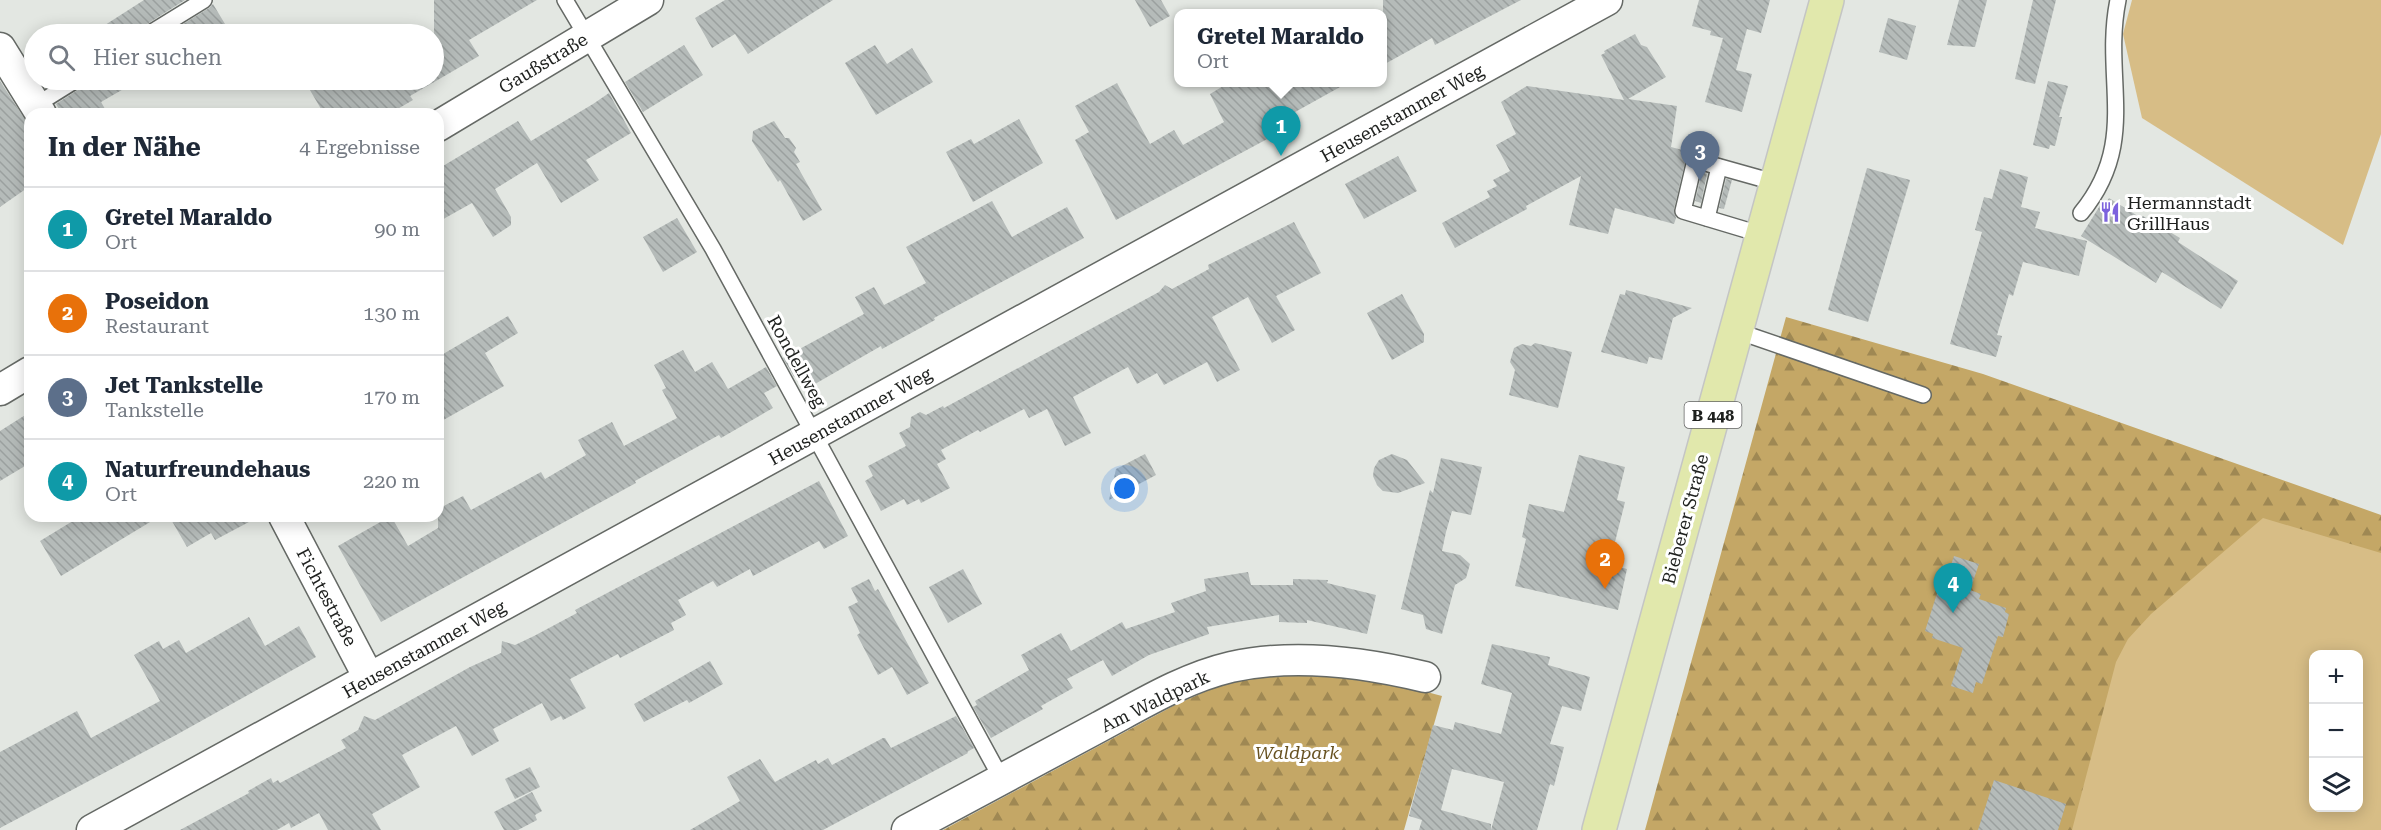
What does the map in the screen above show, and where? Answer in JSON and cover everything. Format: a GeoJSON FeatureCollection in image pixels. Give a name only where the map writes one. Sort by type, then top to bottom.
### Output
{"type":"FeatureCollection","features":[{"type":"Feature","properties":{"kind":"main road","name":"Bieberer Straße"},"geometry":{"type":"LineString","coordinates":[[1599,830],[1827,0]]}},
{"type":"Feature","properties":{"kind":"street","name":"Gaußstraße"},"geometry":{"type":"LineString","coordinates":[[444,122],[648,0]]}},
{"type":"Feature","properties":{"kind":"street","name":"Heusenstammer Weg"},"geometry":{"type":"LineString","coordinates":[[92,830],[1607,0]]}},
{"type":"Feature","properties":{"kind":"street"},"geometry":{"type":"LineString","coordinates":[[0,48],[24,86]]}},
{"type":"Feature","properties":{"kind":"street"},"geometry":{"type":"LineString","coordinates":[[27,90],[38,108]]}},
{"type":"Feature","properties":{"kind":"street"},"geometry":{"type":"LineString","coordinates":[[0,390],[24,376]]}},
{"type":"Feature","properties":{"kind":"street","name":"Fichtestraße"},"geometry":{"type":"LineString","coordinates":[[287,522],[369,678]]}},
{"type":"Feature","properties":{"kind":"street","name":"Am Waldpark"},"geometry":{"type":"LineString","coordinates":[[907,830],[1164,693],[1209,673],[1233,667],[1280,661],[1336,661],[1425,677]]}},
{"type":"Feature","properties":{"kind":"lane"},"geometry":{"type":"LineString","coordinates":[[165,24],[204,0]]}},
{"type":"Feature","properties":{"kind":"lane","name":"Rondellweg"},"geometry":{"type":"LineString","coordinates":[[565,0],[713,249],[1001,778]]}},
{"type":"Feature","properties":{"kind":"lane"},"geometry":{"type":"LineString","coordinates":[[2081,213],[2105,175],[2114,146],[2117,121],[2113,53],[2118,0]]}},
{"type":"Feature","properties":{"kind":"lane"},"geometry":{"type":"LineString","coordinates":[[40,108],[63,90]]}},
{"type":"Feature","properties":{"kind":"lane"},"geometry":{"type":"LineString","coordinates":[[1763,235],[1683,211],[1695,160],[1777,183]]}},
{"type":"Feature","properties":{"kind":"lane"},"geometry":{"type":"LineString","coordinates":[[1707,218],[1719,167]]}},
{"type":"Feature","properties":{"kind":"lane"},"geometry":{"type":"LineString","coordinates":[[1737,331],[1923,395]]}},
{"type":"Feature","properties":{"kind":"green space"},"geometry":{"type":"Polygon","coordinates":[[[1786,317],[1983,374],[2381,515],[2381,830],[1645,830],[1786,317]]]}},
{"type":"Feature","properties":{"kind":"green space","name":"Waldpark"},"geometry":{"type":"Polygon","coordinates":[[[1275,673],[1366,676],[1442,696],[1404,830],[943,830],[1175,705],[1220,685],[1275,673]]]}},
{"type":"Feature","properties":{"kind":"shaded area"},"geometry":{"type":"Polygon","coordinates":[[[2132,0],[2381,0],[2381,134],[2343,245],[2142,118],[2123,34],[2132,0]]]}},
{"type":"Feature","properties":{"kind":"shaded area"},"geometry":{"type":"Polygon","coordinates":[[[2263,518],[2381,553],[2381,830],[2072,830],[2116,662],[2128,639],[2151,614],[2263,518]]]}},
{"type":"Feature","properties":{"kind":"building"},"geometry":{"type":"Polygon","coordinates":[[[144,0],[185,0],[147,24],[107,24],[144,0]]]}},
{"type":"Feature","properties":{"kind":"building"},"geometry":{"type":"Polygon","coordinates":[[[434,0],[537,0],[469,40],[479,56],[444,76],[444,24],[434,24],[434,0]]]}},
{"type":"Feature","properties":{"kind":"building"},"geometry":{"type":"Polygon","coordinates":[[[725,0],[833,0],[748,54],[735,34],[712,48],[695,18],[725,0]]]}},
{"type":"Feature","properties":{"kind":"building"},"geometry":{"type":"Polygon","coordinates":[[[1135,0],[1161,0],[1170,16],[1150,27],[1135,0]]]}},
{"type":"Feature","properties":{"kind":"building"},"geometry":{"type":"Polygon","coordinates":[[[1383,0],[1521,0],[1435,45],[1432,38],[1387,63],[1387,9],[1383,9],[1383,0]]]}},
{"type":"Feature","properties":{"kind":"building"},"geometry":{"type":"Polygon","coordinates":[[[1699,0],[1770,0],[1761,33],[1747,29],[1736,70],[1752,74],[1742,112],[1705,102],[1723,38],[1710,35],[1711,31],[1692,26],[1699,0]]]}},
{"type":"Feature","properties":{"kind":"building"},"geometry":{"type":"Polygon","coordinates":[[[1959,0],[1987,0],[1975,47],[1947,45],[1959,0]]]}},
{"type":"Feature","properties":{"kind":"building"},"geometry":{"type":"Polygon","coordinates":[[[2033,0],[2056,0],[2035,84],[2015,79],[2033,0]]]}},
{"type":"Feature","properties":{"kind":"building"},"geometry":{"type":"Polygon","coordinates":[[[213,4],[225,24],[183,24],[213,4]]]}},
{"type":"Feature","properties":{"kind":"building"},"geometry":{"type":"Polygon","coordinates":[[[1888,18],[1916,26],[1907,60],[1879,52],[1888,18]]]}},
{"type":"Feature","properties":{"kind":"building"},"geometry":{"type":"Polygon","coordinates":[[[1635,34],[1641,45],[1647,47],[1666,77],[1628,99],[1677,106],[1671,147],[1690,152],[1686,158],[1674,209],[1676,218],[1674,224],[1615,208],[1608,234],[1569,225],[1581,176],[1526,206],[1527,209],[1455,248],[1442,223],[1490,197],[1487,191],[1497,186],[1493,180],[1510,171],[1496,145],[1516,134],[1501,102],[1527,86],[1624,100],[1601,55],[1605,53],[1604,51],[1635,34]]]}},
{"type":"Feature","properties":{"kind":"building"},"geometry":{"type":"Polygon","coordinates":[[[684,45],[703,75],[643,112],[625,82],[684,45]]]}},
{"type":"Feature","properties":{"kind":"building"},"geometry":{"type":"Polygon","coordinates":[[[875,45],[887,64],[912,48],[933,82],[876,115],[845,63],[875,45]]]}},
{"type":"Feature","properties":{"kind":"building"},"geometry":{"type":"Polygon","coordinates":[[[0,81],[24,118],[24,190],[0,207],[0,81]]]}},
{"type":"Feature","properties":{"kind":"building"},"geometry":{"type":"Polygon","coordinates":[[[2048,81],[2068,86],[2059,117],[2062,117],[2055,146],[2050,145],[2049,149],[2033,145],[2048,81]]]}},
{"type":"Feature","properties":{"kind":"building"},"geometry":{"type":"Polygon","coordinates":[[[1117,83],[1150,144],[1174,130],[1183,145],[1224,122],[1210,94],[1222,87],[1340,87],[1279,121],[1284,130],[1116,220],[1075,140],[1089,132],[1075,106],[1117,83]]]}},
{"type":"Feature","properties":{"kind":"building"},"geometry":{"type":"Polygon","coordinates":[[[78,90],[122,90],[101,102],[104,108],[58,108],[56,104],[78,90]]]}},
{"type":"Feature","properties":{"kind":"building"},"geometry":{"type":"Polygon","coordinates":[[[310,90],[420,90],[410,96],[413,100],[399,108],[320,108],[310,90]]]}},
{"type":"Feature","properties":{"kind":"building"},"geometry":{"type":"Polygon","coordinates":[[[609,93],[631,133],[586,160],[599,180],[561,203],[537,163],[495,189],[511,217],[511,225],[493,237],[472,203],[444,219],[444,165],[518,121],[531,141],[609,93]]]}},
{"type":"Feature","properties":{"kind":"building"},"geometry":{"type":"Polygon","coordinates":[[[1019,119],[1043,163],[973,202],[946,152],[971,139],[974,144],[1019,119]]]}},
{"type":"Feature","properties":{"kind":"building"},"geometry":{"type":"Polygon","coordinates":[[[774,121],[785,138],[789,138],[796,148],[794,152],[800,162],[796,164],[822,210],[803,221],[780,180],[778,182],[752,141],[753,131],[774,121]]]}},
{"type":"Feature","properties":{"kind":"building"},"geometry":{"type":"Polygon","coordinates":[[[1398,156],[1417,191],[1364,219],[1345,184],[1398,156]]]}},
{"type":"Feature","properties":{"kind":"building"},"geometry":{"type":"Polygon","coordinates":[[[1867,168],[1910,180],[1868,322],[1828,310],[1867,168]]]}},
{"type":"Feature","properties":{"kind":"building"},"geometry":{"type":"Polygon","coordinates":[[[2000,169],[2028,177],[2021,207],[2040,212],[2035,228],[2087,241],[2079,276],[2023,262],[2013,296],[2009,294],[1997,335],[2002,336],[1996,357],[1950,344],[1982,232],[1975,230],[1984,197],[1992,199],[2000,169]]]}},
{"type":"Feature","properties":{"kind":"building"},"geometry":{"type":"Polygon","coordinates":[[[1702,172],[1707,174],[1701,203],[1695,201],[1702,172]]]}},
{"type":"Feature","properties":{"kind":"building"},"geometry":{"type":"Polygon","coordinates":[[[1726,179],[1732,180],[1724,209],[1719,208],[1726,179]]]}},
{"type":"Feature","properties":{"kind":"building"},"geometry":{"type":"Polygon","coordinates":[[[2109,198],[2180,238],[2178,242],[2238,281],[2221,309],[2162,272],[2156,283],[2081,236],[2101,204],[2104,206],[2109,198]]]}},
{"type":"Feature","properties":{"kind":"building"},"geometry":{"type":"Polygon","coordinates":[[[992,201],[1012,237],[1067,207],[1084,238],[934,318],[935,320],[882,349],[881,346],[815,384],[807,369],[794,377],[783,358],[864,314],[855,297],[874,287],[884,305],[926,283],[906,247],[992,201]]]}},
{"type":"Feature","properties":{"kind":"building"},"geometry":{"type":"Polygon","coordinates":[[[677,218],[697,252],[663,272],[643,237],[677,218]]]}},
{"type":"Feature","properties":{"kind":"building"},"geometry":{"type":"Polygon","coordinates":[[[1294,222],[1321,273],[1276,296],[1295,330],[1272,343],[1248,297],[1212,317],[1240,370],[1217,382],[1207,362],[1164,385],[1157,373],[1137,384],[1128,367],[1073,397],[1091,433],[1065,446],[1047,409],[1029,418],[1024,409],[941,450],[946,459],[937,464],[950,488],[921,503],[919,499],[907,505],[904,499],[881,511],[865,481],[873,476],[868,466],[906,446],[899,433],[910,427],[911,417],[920,412],[926,415],[943,406],[944,408],[1159,292],[1165,285],[1172,289],[1209,269],[1208,265],[1294,222]]]}},
{"type":"Feature","properties":{"kind":"building"},"geometry":{"type":"Polygon","coordinates":[[[1626,290],[1692,308],[1673,318],[1662,360],[1649,357],[1647,364],[1601,352],[1620,294],[1625,295],[1626,290]]]}},
{"type":"Feature","properties":{"kind":"building"},"geometry":{"type":"Polygon","coordinates":[[[1402,294],[1424,334],[1424,342],[1392,360],[1367,313],[1402,294]]]}},
{"type":"Feature","properties":{"kind":"building"},"geometry":{"type":"Polygon","coordinates":[[[508,316],[518,333],[485,353],[504,386],[444,420],[444,353],[508,316]]]}},
{"type":"Feature","properties":{"kind":"building"},"geometry":{"type":"Polygon","coordinates":[[[1535,343],[1572,352],[1558,408],[1509,395],[1515,370],[1510,362],[1514,348],[1522,344],[1531,346],[1535,343]]]}},
{"type":"Feature","properties":{"kind":"building"},"geometry":{"type":"Polygon","coordinates":[[[683,350],[695,372],[712,362],[728,389],[766,367],[777,386],[764,393],[773,408],[721,438],[719,435],[635,481],[636,483],[381,622],[338,546],[380,522],[394,522],[408,546],[438,528],[438,522],[444,522],[444,506],[463,496],[471,510],[541,472],[545,479],[586,455],[578,440],[612,422],[624,446],[677,418],[662,390],[666,388],[654,365],[683,350]]]}},
{"type":"Feature","properties":{"kind":"building"},"geometry":{"type":"Polygon","coordinates":[[[24,416],[24,467],[0,481],[0,431],[24,416]]]}},
{"type":"Feature","properties":{"kind":"building"},"geometry":{"type":"Polygon","coordinates":[[[1145,454],[1156,475],[1109,500],[1116,469],[1145,454]]]}},
{"type":"Feature","properties":{"kind":"building"},"geometry":{"type":"Polygon","coordinates":[[[1392,454],[1407,460],[1425,483],[1398,493],[1383,491],[1373,476],[1374,468],[1379,460],[1392,454]]]}},
{"type":"Feature","properties":{"kind":"building"},"geometry":{"type":"Polygon","coordinates":[[[1579,455],[1625,467],[1617,500],[1625,502],[1611,558],[1617,560],[1616,566],[1627,569],[1618,610],[1515,586],[1526,539],[1522,537],[1529,504],[1564,512],[1579,455]]]}},
{"type":"Feature","properties":{"kind":"building"},"geometry":{"type":"Polygon","coordinates":[[[1441,458],[1482,467],[1471,515],[1452,511],[1446,532],[1442,551],[1460,555],[1470,564],[1466,578],[1455,585],[1442,634],[1426,629],[1423,615],[1401,609],[1430,490],[1433,493],[1441,458]]]}},
{"type":"Feature","properties":{"kind":"building"},"geometry":{"type":"Polygon","coordinates":[[[819,481],[848,536],[824,549],[819,541],[753,576],[750,569],[717,587],[713,581],[678,600],[686,615],[671,623],[674,630],[620,658],[618,654],[570,679],[586,708],[563,720],[561,716],[551,721],[542,703],[493,729],[499,741],[472,756],[456,726],[402,755],[420,787],[372,814],[381,830],[328,830],[319,813],[291,828],[289,823],[277,830],[180,830],[249,793],[248,791],[271,778],[273,783],[278,780],[280,783],[346,748],[341,740],[358,730],[364,716],[375,720],[470,667],[501,653],[502,641],[515,645],[534,636],[577,613],[575,610],[819,481]]]}},
{"type":"Feature","properties":{"kind":"building"},"geometry":{"type":"Polygon","coordinates":[[[71,522],[150,522],[61,576],[40,541],[71,522]]]}},
{"type":"Feature","properties":{"kind":"building"},"geometry":{"type":"Polygon","coordinates":[[[172,522],[249,522],[215,540],[211,533],[187,547],[172,522]]]}},
{"type":"Feature","properties":{"kind":"building"},"geometry":{"type":"Polygon","coordinates":[[[1954,556],[1979,564],[1970,590],[1981,594],[1979,599],[2006,608],[2005,612],[2009,614],[2003,637],[1998,636],[1982,684],[1976,682],[1973,693],[1951,686],[1963,648],[1932,638],[1933,634],[1925,631],[1941,581],[1945,583],[1954,556]]]}},
{"type":"Feature","properties":{"kind":"building"},"geometry":{"type":"Polygon","coordinates":[[[963,569],[982,604],[948,623],[929,587],[963,569]]]}},
{"type":"Feature","properties":{"kind":"building"},"geometry":{"type":"Polygon","coordinates":[[[1248,572],[1251,585],[1293,585],[1293,579],[1328,580],[1327,583],[1376,595],[1367,634],[1307,620],[1307,623],[1279,622],[1279,615],[1207,627],[1209,634],[1149,655],[1112,676],[1103,660],[1067,679],[1073,688],[1041,706],[1043,709],[991,738],[973,707],[977,705],[975,701],[1029,670],[1021,655],[1061,633],[1071,651],[1122,622],[1126,629],[1175,612],[1171,603],[1206,591],[1204,579],[1248,572]]]}},
{"type":"Feature","properties":{"kind":"building"},"geometry":{"type":"Polygon","coordinates":[[[869,579],[875,591],[878,589],[929,683],[907,695],[892,667],[878,675],[857,635],[860,633],[848,607],[858,602],[851,588],[869,579]]]}},
{"type":"Feature","properties":{"kind":"building"},"geometry":{"type":"Polygon","coordinates":[[[249,617],[265,646],[299,626],[316,657],[176,735],[0,828],[0,752],[77,711],[91,738],[160,701],[134,655],[159,641],[163,649],[179,640],[186,653],[249,617]]]}},
{"type":"Feature","properties":{"kind":"building"},"geometry":{"type":"Polygon","coordinates":[[[1492,644],[1550,657],[1548,665],[1590,677],[1581,711],[1562,706],[1550,744],[1564,747],[1554,786],[1550,784],[1537,830],[1419,830],[1422,820],[1409,816],[1433,725],[1453,730],[1455,722],[1501,734],[1512,693],[1481,684],[1492,644]],[[1452,769],[1441,810],[1491,824],[1491,830],[1504,782],[1452,769]]]}},
{"type":"Feature","properties":{"kind":"building"},"geometry":{"type":"Polygon","coordinates":[[[710,661],[723,684],[689,703],[687,700],[644,722],[634,704],[710,661]]]}},
{"type":"Feature","properties":{"kind":"building"},"geometry":{"type":"Polygon","coordinates":[[[956,716],[974,748],[823,830],[690,830],[740,801],[727,777],[760,759],[775,782],[816,760],[818,764],[828,758],[832,765],[883,738],[891,748],[956,716]]]}},
{"type":"Feature","properties":{"kind":"building"},"geometry":{"type":"Polygon","coordinates":[[[530,767],[540,787],[515,799],[505,779],[530,767]]]}},
{"type":"Feature","properties":{"kind":"building"},"geometry":{"type":"Polygon","coordinates":[[[1994,780],[2066,804],[2058,830],[1978,830],[1994,780]]]}},
{"type":"Feature","properties":{"kind":"building"},"geometry":{"type":"Polygon","coordinates":[[[532,792],[542,811],[535,815],[537,820],[518,830],[504,830],[494,812],[532,792]]]}},
{"type":"Feature","properties":{"kind":"place","name":"Gretel Maraldo"},"geometry":{"type":"Point","coordinates":[1281,156]}},
{"type":"Feature","properties":{"kind":"place","name":"Jet Tankstelle"},"geometry":{"type":"Point","coordinates":[1700,181]}},
{"type":"Feature","properties":{"kind":"place","name":"Hermannstadt GrillHaus"},"geometry":{"type":"Point","coordinates":[2110,212]}},
{"type":"Feature","properties":{"kind":"place","name":"Poseidon"},"geometry":{"type":"Point","coordinates":[1605,589]}},
{"type":"Feature","properties":{"kind":"place","name":"Naturfreundehaus"},"geometry":{"type":"Point","coordinates":[1953,613]}}]}
